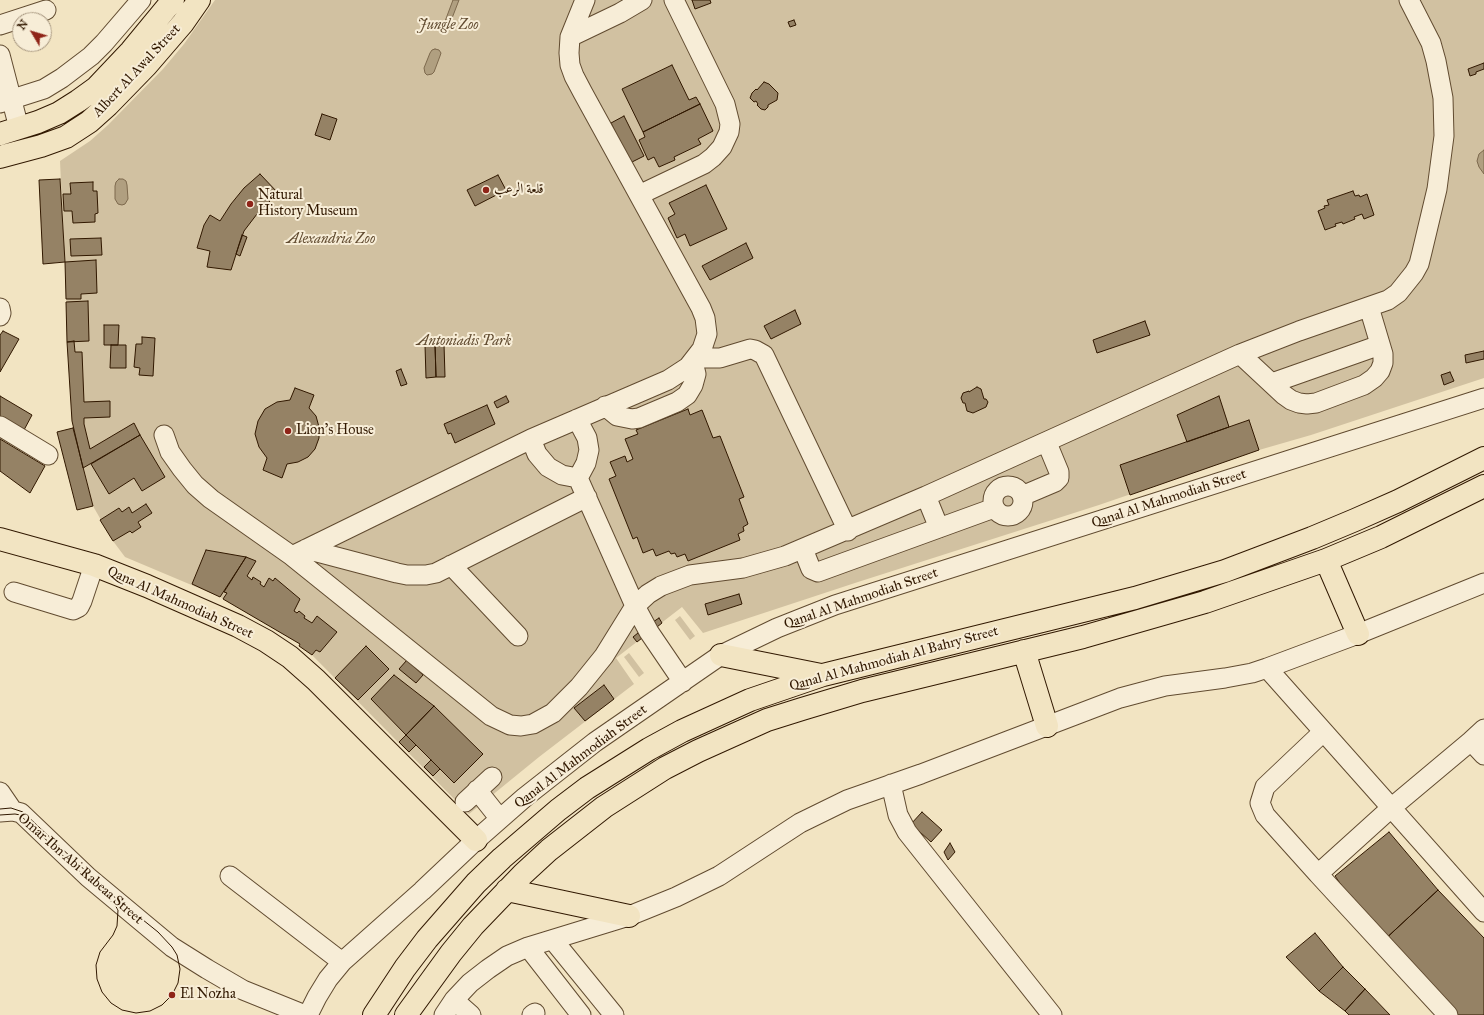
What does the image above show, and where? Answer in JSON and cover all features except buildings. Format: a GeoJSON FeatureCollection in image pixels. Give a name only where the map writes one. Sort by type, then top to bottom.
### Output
{"type":"FeatureCollection","features":[{"type":"Feature","properties":{"kind":"main road","name":"Albert Al Awal Street"},"geometry":{"type":"LineString","coordinates":[[10,131],[38,122],[58,113],[78,102],[96,88],[136,46],[173,0]]}},
{"type":"Feature","properties":{"kind":"main road","name":"Albert Al Awal Street"},"geometry":{"type":"LineString","coordinates":[[0,157],[41,146],[66,137],[89,122],[108,105],[151,61],[183,23],[199,0]]}},
{"type":"Feature","properties":{"kind":"main road","name":"Qanal Al Mahmodiah Al Bahry Street"},"geometry":{"type":"LineString","coordinates":[[374,1015],[405,968],[451,911],[502,858],[558,810],[618,768],[682,731],[750,700],[823,675],[1135,598],[1225,571],[1305,541],[1355,520],[1398,501],[1484,458]]}},
{"type":"Feature","properties":{"kind":"main road","name":"Qanal Al Mahmodiah Al Bahry Street"},"geometry":{"type":"LineString","coordinates":[[406,1015],[451,952],[473,926],[507,890],[549,850],[604,807],[665,768],[732,735],[767,720],[802,708],[862,691],[1137,622],[1205,602],[1326,560],[1388,534],[1484,486]]}},
{"type":"Feature","properties":{"kind":"main road","name":"Qana Al Mahmodiah Street"},"geometry":{"type":"LineString","coordinates":[[0,539],[94,565],[147,586],[238,626],[266,641],[290,657],[316,680],[476,840]]}},
{"type":"Feature","properties":{"kind":"main road"},"geometry":{"type":"LineString","coordinates":[[1326,560],[1358,634]]}},
{"type":"Feature","properties":{"kind":"main road"},"geometry":{"type":"LineString","coordinates":[[1024,651],[1047,726]]}},
{"type":"Feature","properties":{"kind":"main road"},"geometry":{"type":"LineString","coordinates":[[721,656],[823,675]]}},
{"type":"Feature","properties":{"kind":"main road"},"geometry":{"type":"LineString","coordinates":[[507,890],[629,916]]}},
{"type":"Feature","properties":{"kind":"street"},"geometry":{"type":"LineString","coordinates":[[6,101],[44,89],[77,67],[104,43],[141,0]]}},
{"type":"Feature","properties":{"kind":"street"},"geometry":{"type":"LineString","coordinates":[[299,552],[530,439],[668,380],[681,372],[696,359],[702,349],[707,334],[705,318],[701,308],[574,76],[570,65],[570,37],[585,0]]}},
{"type":"Feature","properties":{"kind":"street"},"geometry":{"type":"LineString","coordinates":[[570,37],[620,13],[642,0]]}},
{"type":"Feature","properties":{"kind":"street"},"geometry":{"type":"LineString","coordinates":[[639,195],[704,164],[722,148],[729,132],[730,124],[725,104],[674,0]]}},
{"type":"Feature","properties":{"kind":"street"},"geometry":{"type":"LineString","coordinates":[[164,435],[170,452],[182,469],[195,485],[211,499],[299,552],[481,709],[495,719],[510,725],[521,726],[533,724],[553,713],[579,687],[604,656],[636,606],[648,594],[661,586],[690,576],[743,568],[764,563],[803,549],[1047,443],[1240,354],[1299,331],[1388,300],[1398,293],[1408,282],[1419,264],[1431,216],[1441,162],[1444,117],[1440,80],[1431,43],[1409,0]]}},
{"type":"Feature","properties":{"kind":"street"},"geometry":{"type":"LineString","coordinates":[[0,25],[46,10]]}},
{"type":"Feature","properties":{"kind":"street"},"geometry":{"type":"LineString","coordinates":[[0,55],[10,131]]}},
{"type":"Feature","properties":{"kind":"street"},"geometry":{"type":"LineString","coordinates":[[1240,354],[1291,400],[1299,404],[1316,403],[1364,385],[1374,378],[1380,371],[1383,363],[1383,354],[1369,307]]}},
{"type":"Feature","properties":{"kind":"street"},"geometry":{"type":"LineString","coordinates":[[0,308],[0,316]]}},
{"type":"Feature","properties":{"kind":"street"},"geometry":{"type":"LineString","coordinates":[[1272,383],[1380,345]]}},
{"type":"Feature","properties":{"kind":"street"},"geometry":{"type":"LineString","coordinates":[[696,359],[720,358],[750,349],[764,355],[844,532],[849,561]]}},
{"type":"Feature","properties":{"kind":"street","name":"Qanal Al Mahmodiah Street"},"geometry":{"type":"LineString","coordinates":[[308,1015],[328,979],[342,962],[525,797],[595,742],[721,656],[777,628],[835,605],[1484,398]]}},
{"type":"Feature","properties":{"kind":"street"},"geometry":{"type":"LineString","coordinates":[[577,418],[587,438],[589,450],[586,463],[578,478]]}},
{"type":"Feature","properties":{"kind":"street"},"geometry":{"type":"LineString","coordinates":[[0,426],[48,456]]}},
{"type":"Feature","properties":{"kind":"street"},"geometry":{"type":"LineString","coordinates":[[530,439],[537,454],[548,467],[562,475],[578,478]]}},
{"type":"Feature","properties":{"kind":"street"},"geometry":{"type":"LineString","coordinates":[[1022,496],[1055,482],[1059,478],[1059,472],[1047,443]]}},
{"type":"Feature","properties":{"kind":"street"},"geometry":{"type":"LineString","coordinates":[[994,466],[1003,487]]}},
{"type":"Feature","properties":{"kind":"street"},"geometry":{"type":"LineString","coordinates":[[578,478],[649,632],[683,682]]}},
{"type":"Feature","properties":{"kind":"street"},"geometry":{"type":"LineString","coordinates":[[1008,486],[1014,488],[1019,491],[1022,496],[1022,506],[1016,514],[1006,516],[1001,515],[994,508],[993,503],[995,493],[1003,487],[1008,486]]}},
{"type":"Feature","properties":{"kind":"street"},"geometry":{"type":"LineString","coordinates":[[926,496],[939,528]]}},
{"type":"Feature","properties":{"kind":"street"},"geometry":{"type":"LineString","coordinates":[[299,552],[407,575],[426,575],[436,573],[587,497]]}},
{"type":"Feature","properties":{"kind":"street"},"geometry":{"type":"LineString","coordinates":[[803,549],[811,570],[816,572],[994,508]]}},
{"type":"Feature","properties":{"kind":"street"},"geometry":{"type":"LineString","coordinates":[[14,592],[73,610],[79,607],[82,601],[94,565]]}},
{"type":"Feature","properties":{"kind":"street"},"geometry":{"type":"LineString","coordinates":[[451,565],[518,636]]}},
{"type":"Feature","properties":{"kind":"street"},"geometry":{"type":"LineString","coordinates":[[471,1015],[449,1008],[470,983],[507,956],[528,947],[629,916],[676,897],[719,876],[778,836],[823,811],[847,800],[928,771],[1099,705],[1143,691],[1188,682],[1252,673],[1267,668],[1358,634],[1484,583]]}},
{"type":"Feature","properties":{"kind":"street"},"geometry":{"type":"LineString","coordinates":[[1267,668],[1484,912]]}},
{"type":"Feature","properties":{"kind":"street"},"geometry":{"type":"LineString","coordinates":[[1323,732],[1265,787],[1260,803],[1265,815],[1448,1015]]}},
{"type":"Feature","properties":{"kind":"street"},"geometry":{"type":"LineString","coordinates":[[1318,874],[1391,808],[1478,734],[1484,755]]}},
{"type":"Feature","properties":{"kind":"street"},"geometry":{"type":"LineString","coordinates":[[492,777],[471,796],[500,819]]}},
{"type":"Feature","properties":{"kind":"street"},"geometry":{"type":"LineString","coordinates":[[891,784],[898,815],[907,832],[1052,1015]]}},
{"type":"Feature","properties":{"kind":"street"},"geometry":{"type":"LineString","coordinates":[[0,792],[7,811]]}},
{"type":"Feature","properties":{"kind":"street","name":"Omar Ibn Abi Rabeaa Street"},"geometry":{"type":"LineString","coordinates":[[7,811],[20,813],[94,883],[172,946],[242,990],[304,1015]]}},
{"type":"Feature","properties":{"kind":"street"},"geometry":{"type":"LineString","coordinates":[[230,876],[342,962]]}},
{"type":"Feature","properties":{"kind":"street"},"geometry":{"type":"LineString","coordinates":[[553,940],[608,1013]]}},
{"type":"Feature","properties":{"kind":"street"},"geometry":{"type":"LineString","coordinates":[[528,947],[581,1015]]}},
{"type":"Feature","properties":{"kind":"green space","name":"Antoniadis Park"},"geometry":{"type":"Polygon","coordinates":[[[215,0],[1484,0],[1484,378],[1311,435],[1259,450],[1099,505],[703,633],[682,607],[616,658],[634,684],[539,757],[469,814],[312,655],[299,646],[300,644],[220,597],[125,557],[113,541],[93,506],[72,421],[60,161],[90,141],[108,125],[163,69],[184,44],[215,0]]]}},
{"type":"Feature","properties":{"kind":"green space"},"geometry":{"type":"Polygon","coordinates":[[[680,616],[695,636],[690,640],[675,620],[680,616]]]}},
{"type":"Feature","properties":{"kind":"green space"},"geometry":{"type":"Polygon","coordinates":[[[629,653],[644,673],[639,677],[624,657],[629,653]]]}},
{"type":"Feature","properties":{"kind":"shaded area"},"geometry":{"type":"Polygon","coordinates":[[[453,0],[459,0],[449,26],[444,24],[453,0]]]}},
{"type":"Feature","properties":{"kind":"shaded area"},"geometry":{"type":"Polygon","coordinates":[[[435,49],[439,50],[441,53],[434,72],[427,75],[424,68],[430,53],[435,49]]]}},
{"type":"Feature","properties":{"kind":"shaded area"},"geometry":{"type":"Polygon","coordinates":[[[1484,150],[1484,174],[1477,161],[1479,154],[1484,150]]]}},
{"type":"Feature","properties":{"kind":"shaded area"},"geometry":{"type":"Polygon","coordinates":[[[119,179],[126,181],[127,185],[128,199],[125,204],[122,205],[118,204],[115,199],[115,186],[119,179]]]}},
{"type":"Feature","properties":{"kind":"tram line"},"geometry":{"type":"LineString","coordinates":[[0,809],[11,808],[23,812],[107,891],[158,932],[172,947],[177,955],[180,969],[178,983],[172,995],[162,1005],[150,1011],[136,1013],[122,1010],[111,1003],[102,992],[97,979],[96,965],[100,952],[113,935],[117,926],[118,910],[115,905],[20,815],[0,815]]}},
{"type":"Feature","properties":{"kind":"place","name":"قلعة الرعب"},"geometry":{"type":"Point","coordinates":[486,190]}},
{"type":"Feature","properties":{"kind":"place","name":"Natural History Museum"},"geometry":{"type":"Point","coordinates":[250,204]}},
{"type":"Feature","properties":{"kind":"place","name":"Lion's House"},"geometry":{"type":"Point","coordinates":[288,431]}},
{"type":"Feature","properties":{"kind":"place","name":"El Nozha"},"geometry":{"type":"Point","coordinates":[172,995]}},
{"type":"Feature","properties":{"kind":"park label","name":"Jungle Zoo"},"geometry":{"type":"Point","coordinates":[448,26]}},
{"type":"Feature","properties":{"kind":"park label","name":"Alexandria Zoo"},"geometry":{"type":"Point","coordinates":[331,240]}}]}
